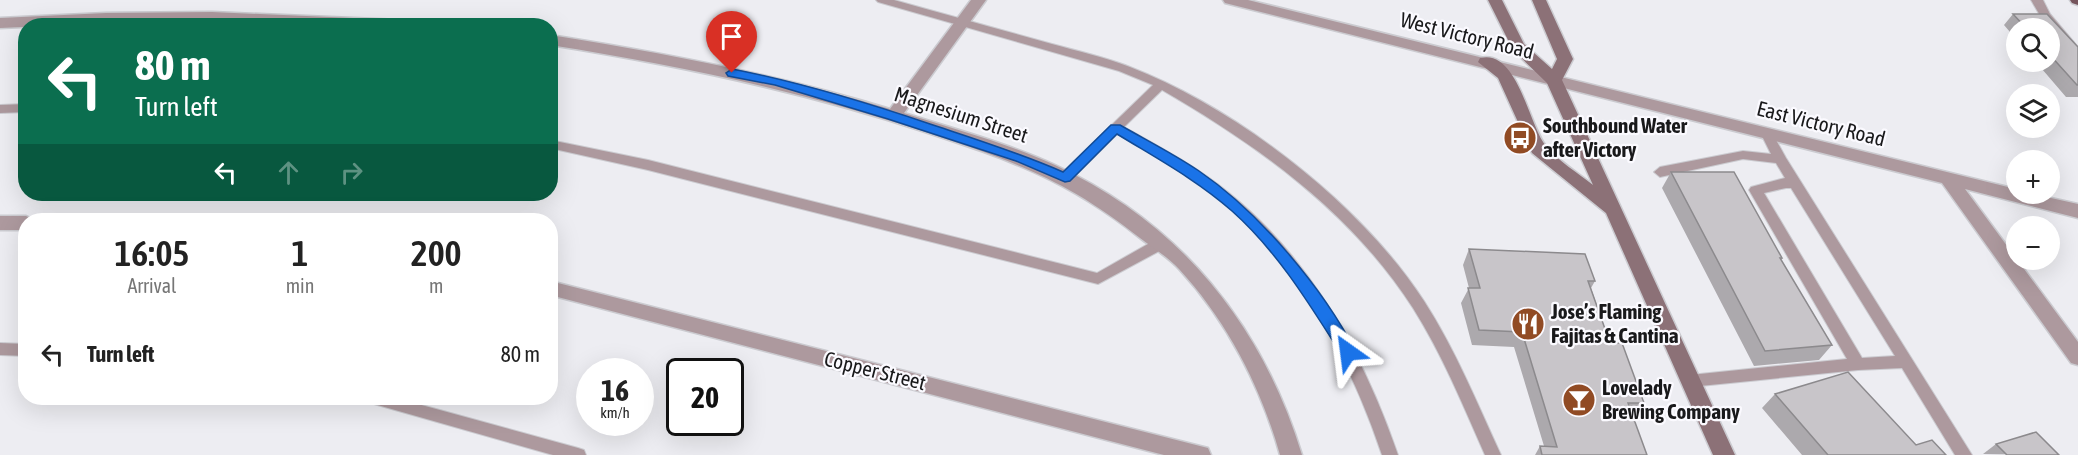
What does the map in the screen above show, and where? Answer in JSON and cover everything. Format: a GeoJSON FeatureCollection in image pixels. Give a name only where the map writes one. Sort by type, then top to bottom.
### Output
{"type":"FeatureCollection","features":[{"type":"Feature","properties":{"kind":"main road"},"geometry":{"type":"LineString","coordinates":[[1496,0],[1518,47],[1554,80],[1724,455]]}},
{"type":"Feature","properties":{"kind":"main road"},"geometry":{"type":"LineString","coordinates":[[1539,0],[1565,59],[1554,80]]}},
{"type":"Feature","properties":{"kind":"main road"},"geometry":{"type":"LineString","coordinates":[[1486,62],[1505,75],[1538,149],[1613,212]]}},
{"type":"Feature","properties":{"kind":"street"},"geometry":{"type":"LineString","coordinates":[[892,116],[979,0]]}},
{"type":"Feature","properties":{"kind":"street","name":"West Victory Road"},"geometry":{"type":"LineString","coordinates":[[1230,0],[1250,2],[1554,80]]}},
{"type":"Feature","properties":{"kind":"street"},"geometry":{"type":"LineString","coordinates":[[98,18],[191,16],[320,18]]}},
{"type":"Feature","properties":{"kind":"street"},"geometry":{"type":"LineString","coordinates":[[0,23],[18,22]]}},
{"type":"Feature","properties":{"kind":"street","name":"Magnesium Street"},"geometry":{"type":"LineString","coordinates":[[558,41],[624,51],[776,81],[1020,158],[1065,178],[1117,209],[1186,265],[1242,340],[1284,427],[1291,455]]}},
{"type":"Feature","properties":{"kind":"street","name":"East Victory Road"},"geometry":{"type":"LineString","coordinates":[[1554,80],[2078,211]]}},
{"type":"Feature","properties":{"kind":"street"},"geometry":{"type":"LineString","coordinates":[[1947,178],[2078,357]]}},
{"type":"Feature","properties":{"kind":"street"},"geometry":{"type":"LineString","coordinates":[[0,223],[18,223]]}},
{"type":"Feature","properties":{"kind":"street","name":"Copper Street"},"geometry":{"type":"LineString","coordinates":[[558,290],[1200,455]]}},
{"type":"Feature","properties":{"kind":"lane"},"geometry":{"type":"LineString","coordinates":[[882,0],[1123,68],[1161,84],[1248,137],[1295,172],[1341,212],[1385,261],[1418,303],[1453,367],[1493,455]]}},
{"type":"Feature","properties":{"kind":"lane"},"geometry":{"type":"LineString","coordinates":[[2037,0],[2044,15],[2078,54]]}},
{"type":"Feature","properties":{"kind":"lane"},"geometry":{"type":"LineString","coordinates":[[1065,178],[1161,84]]}},
{"type":"Feature","properties":{"kind":"lane"},"geometry":{"type":"LineString","coordinates":[[0,109],[18,108]]}},
{"type":"Feature","properties":{"kind":"lane"},"geometry":{"type":"LineString","coordinates":[[1115,128],[1194,174],[1237,207],[1276,248],[1317,301],[1348,352],[1378,413],[1390,455]]}},
{"type":"Feature","properties":{"kind":"lane"},"geometry":{"type":"LineString","coordinates":[[1767,134],[1780,159],[1964,455]]}},
{"type":"Feature","properties":{"kind":"lane"},"geometry":{"type":"LineString","coordinates":[[558,146],[659,168],[1098,279],[1160,244]]}},
{"type":"Feature","properties":{"kind":"lane"},"geometry":{"type":"LineString","coordinates":[[1660,172],[1743,155],[1780,159]]}},
{"type":"Feature","properties":{"kind":"lane"},"geometry":{"type":"LineString","coordinates":[[1796,184],[1786,183],[1756,190],[1858,364]]}},
{"type":"Feature","properties":{"kind":"lane"},"geometry":{"type":"LineString","coordinates":[[0,349],[18,350]]}},
{"type":"Feature","properties":{"kind":"lane"},"geometry":{"type":"LineString","coordinates":[[1690,381],[1858,364],[1906,362]]}},
{"type":"Feature","properties":{"kind":"lane"},"geometry":{"type":"LineString","coordinates":[[399,405],[578,455]]}},
{"type":"Feature","properties":{"kind":"building"},"geometry":{"type":"Polygon","coordinates":[[[2013,14],[2047,14],[2051,18],[2017,18],[2013,14]]]}},
{"type":"Feature","properties":{"kind":"building"},"geometry":{"type":"Polygon","coordinates":[[[2060,28],[2078,47],[2077,85],[2060,66],[2060,28]]]}},
{"type":"Feature","properties":{"kind":"building"},"geometry":{"type":"Polygon","coordinates":[[[1671,172],[1734,172],[1782,258],[1780,258],[1832,345],[1765,351],[1671,172]]]}},
{"type":"Feature","properties":{"kind":"building"},"geometry":{"type":"Polygon","coordinates":[[[1469,249],[1585,254],[1595,281],[1588,281],[1610,343],[1622,343],[1644,403],[1628,403],[1647,455],[1542,455],[1540,446],[1557,447],[1522,332],[1479,330],[1468,288],[1480,288],[1469,249]]]}},
{"type":"Feature","properties":{"kind":"building"},"geometry":{"type":"Polygon","coordinates":[[[1848,372],[1916,445],[1932,440],[1946,455],[1828,455],[1775,394],[1848,372]]]}},
{"type":"Feature","properties":{"kind":"building"},"geometry":{"type":"Polygon","coordinates":[[[2036,432],[2059,455],[2007,455],[1996,444],[2036,432]]]}},
{"type":"Feature","properties":{"kind":"place","name":"Southbound Water after Victory"},"geometry":{"type":"Point","coordinates":[1520,138]}},
{"type":"Feature","properties":{"kind":"place","name":"Jose’s Flaming Fajitas & Cantina"},"geometry":{"type":"Point","coordinates":[1528,324]}},
{"type":"Feature","properties":{"kind":"place","name":"Lovelady Brewing Company"},"geometry":{"type":"Point","coordinates":[1579,400]}},
{"type":"Feature","properties":{"kind":"route"},"geometry":{"type":"LineString","coordinates":[[732,73],[776,81],[892,116],[1020,158],[1065,178],[1115,128],[1194,174],[1237,207],[1276,248],[1317,301],[1348,352]]}}]}
